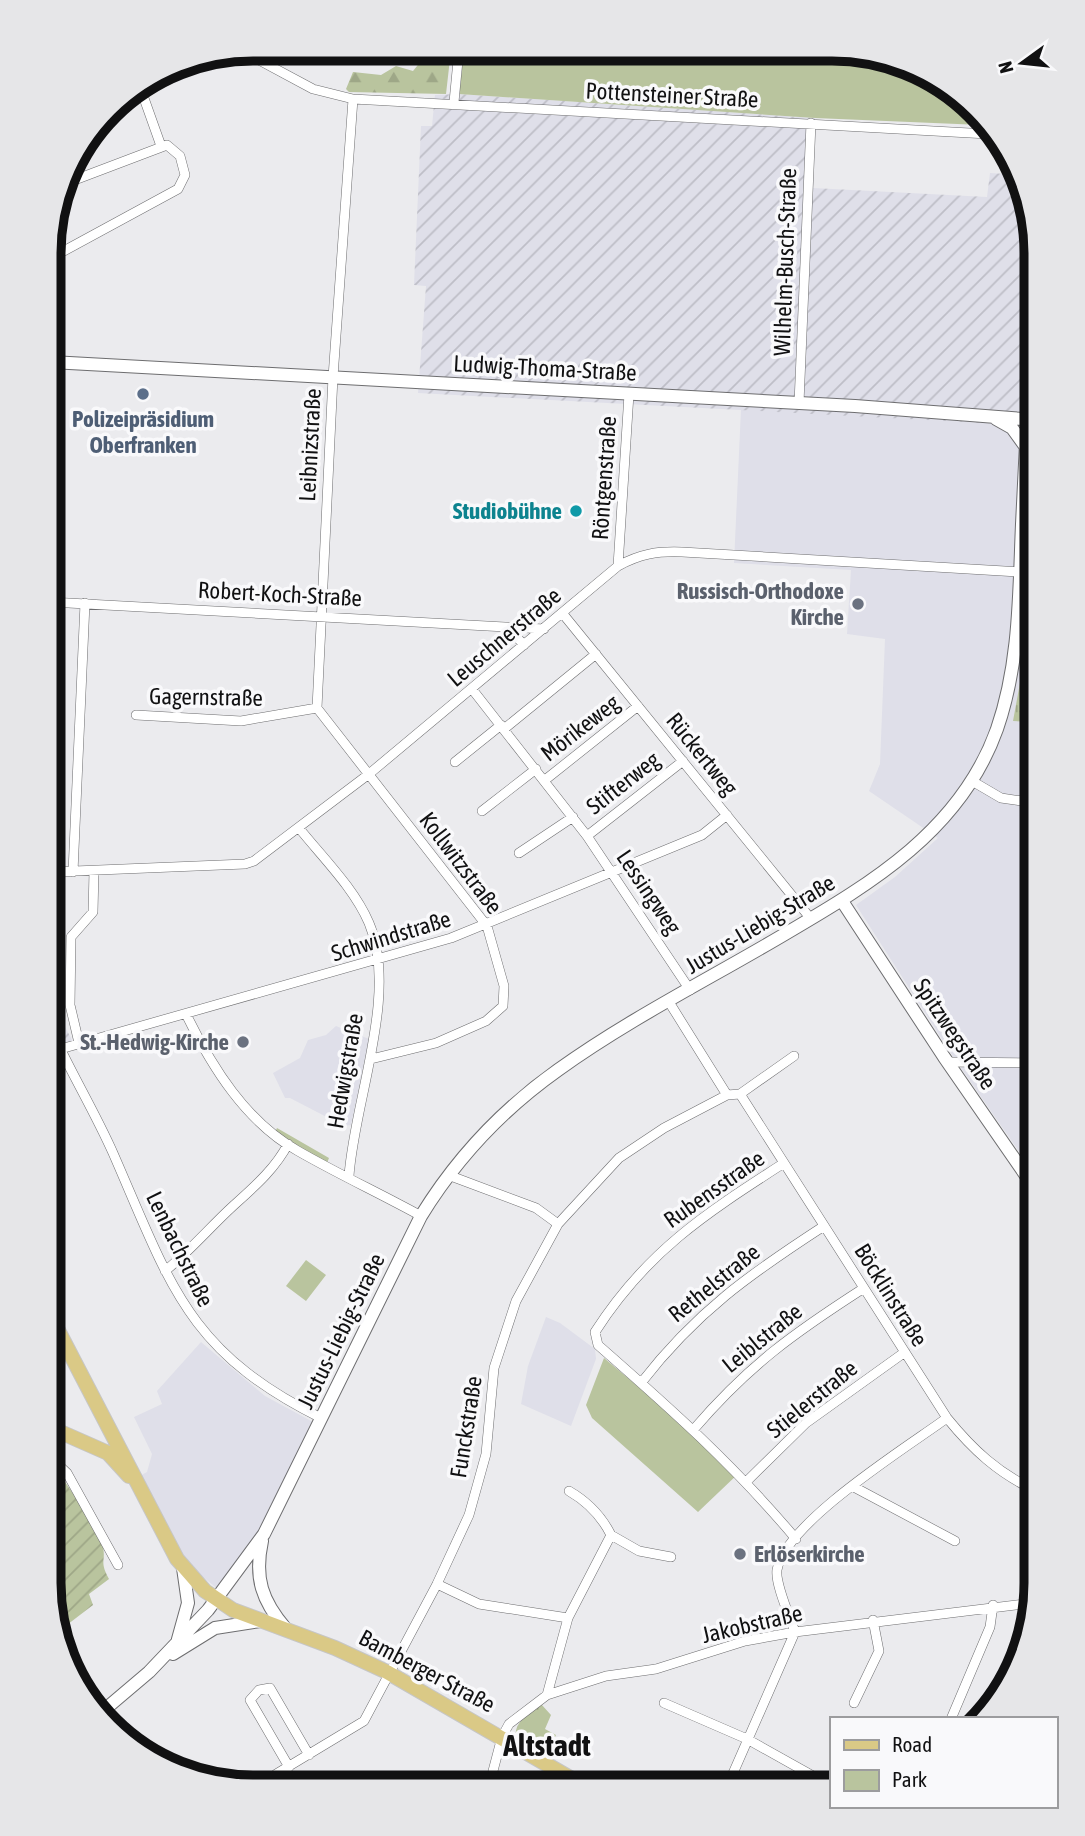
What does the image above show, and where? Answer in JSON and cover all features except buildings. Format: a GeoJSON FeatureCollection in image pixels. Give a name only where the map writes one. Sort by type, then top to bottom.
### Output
{"type":"FeatureCollection","features":[{"type":"Feature","properties":{"kind":"main road","name":"Ludwig-Thoma-Straße"},"geometry":{"type":"LineString","coordinates":[[61,363],[799,403],[1024,418]]}},
{"type":"Feature","properties":{"kind":"main road"},"geometry":{"type":"LineString","coordinates":[[989,416],[1012,428],[1024,446]]}},
{"type":"Feature","properties":{"kind":"main road","name":"Justus-Liebig-Straße"},"geometry":{"type":"LineString","coordinates":[[264,1534],[421,1216],[449,1175],[476,1143],[529,1092],[590,1048],[842,901],[890,869],[930,834],[954,807],[972,780],[996,731],[1014,667],[1024,494]]}},
{"type":"Feature","properties":{"kind":"main road","name":"Spitzwegstraße"},"geometry":{"type":"LineString","coordinates":[[842,901],[947,1062],[1023,1172]]}},
{"type":"Feature","properties":{"kind":"main road"},"geometry":{"type":"LineString","coordinates":[[61,1336],[137,1485]]}},
{"type":"Feature","properties":{"kind":"main road"},"geometry":{"type":"LineString","coordinates":[[88,1442],[99,1436],[107,1422]]}},
{"type":"Feature","properties":{"kind":"main road"},"geometry":{"type":"LineString","coordinates":[[61,1431],[108,1453],[137,1485]]}},
{"type":"Feature","properties":{"kind":"main road","name":"Bamberger Straße"},"geometry":{"type":"LineString","coordinates":[[137,1485],[183,1568],[216,1600],[239,1613],[286,1629],[387,1672],[566,1775]]}},
{"type":"Feature","properties":{"kind":"main road"},"geometry":{"type":"LineString","coordinates":[[108,1707],[176,1646],[216,1600],[264,1534]]}},
{"type":"Feature","properties":{"kind":"main road"},"geometry":{"type":"LineString","coordinates":[[264,1534],[258,1570],[259,1586],[272,1612],[286,1629]]}},
{"type":"Feature","properties":{"kind":"main road"},"geometry":{"type":"LineString","coordinates":[[176,1646],[188,1603],[183,1568]]}},
{"type":"Feature","properties":{"kind":"main road"},"geometry":{"type":"LineString","coordinates":[[161,1661],[215,1628],[260,1621]]}},
{"type":"Feature","properties":{"kind":"street","name":"Pottensteiner Straße"},"geometry":{"type":"LineString","coordinates":[[261,61],[313,89],[353,99],[454,102],[981,134]]}},
{"type":"Feature","properties":{"kind":"street"},"geometry":{"type":"LineString","coordinates":[[454,102],[458,61]]}},
{"type":"Feature","properties":{"kind":"street"},"geometry":{"type":"LineString","coordinates":[[143,97],[161,146]]}},
{"type":"Feature","properties":{"kind":"street","name":"Leibnizstraße"},"geometry":{"type":"LineString","coordinates":[[317,708],[332,377],[353,99]]}},
{"type":"Feature","properties":{"kind":"street","name":"Wilhelm-Busch-Straße"},"geometry":{"type":"LineString","coordinates":[[799,403],[811,123]]}},
{"type":"Feature","properties":{"kind":"street"},"geometry":{"type":"LineString","coordinates":[[62,247],[63,251],[178,188],[185,175],[180,156],[175,149],[161,146],[76,179]]}},
{"type":"Feature","properties":{"kind":"street","name":"Röntgenstraße"},"geometry":{"type":"LineString","coordinates":[[618,566],[629,394]]}},
{"type":"Feature","properties":{"kind":"street","name":"Leuschnerstraße"},"geometry":{"type":"LineString","coordinates":[[61,872],[245,864],[299,828],[369,775],[618,566],[637,555],[657,551],[1020,572]]}},
{"type":"Feature","properties":{"kind":"street","name":"Robert-Koch-Straße"},"geometry":{"type":"LineString","coordinates":[[61,602],[321,614],[544,629]]}},
{"type":"Feature","properties":{"kind":"street"},"geometry":{"type":"LineString","coordinates":[[73,872],[85,603]]}},
{"type":"Feature","properties":{"kind":"street","name":"Rückertweg"},"geometry":{"type":"LineString","coordinates":[[563,614],[811,919]]}},
{"type":"Feature","properties":{"kind":"street"},"geometry":{"type":"LineString","coordinates":[[508,628],[524,645]]}},
{"type":"Feature","properties":{"kind":"street"},"geometry":{"type":"LineString","coordinates":[[456,762],[596,654]]}},
{"type":"Feature","properties":{"kind":"street","name":"Lessingweg"},"geometry":{"type":"LineString","coordinates":[[472,689],[587,835],[690,990]]}},
{"type":"Feature","properties":{"kind":"street","name":"Mörikeweg"},"geometry":{"type":"LineString","coordinates":[[545,780],[638,706]]}},
{"type":"Feature","properties":{"kind":"street"},"geometry":{"type":"LineString","coordinates":[[317,708],[369,775]]}},
{"type":"Feature","properties":{"kind":"street","name":"Gagernstraße"},"geometry":{"type":"LineString","coordinates":[[136,715],[241,721],[317,708]]}},
{"type":"Feature","properties":{"kind":"street","name":"Stifterweg"},"geometry":{"type":"LineString","coordinates":[[587,835],[683,761]]}},
{"type":"Feature","properties":{"kind":"street"},"geometry":{"type":"LineString","coordinates":[[482,811],[536,769]]}},
{"type":"Feature","properties":{"kind":"street","name":"Kollwitzstraße"},"geometry":{"type":"LineString","coordinates":[[369,775],[487,926],[505,996],[499,1012],[469,1029],[436,1043],[371,1059]]}},
{"type":"Feature","properties":{"kind":"street"},"geometry":{"type":"LineString","coordinates":[[972,780],[1001,799],[1024,802]]}},
{"type":"Feature","properties":{"kind":"street","name":"Schwindstraße"},"geometry":{"type":"LineString","coordinates":[[61,1048],[187,1016],[487,926],[702,835],[727,815]]}},
{"type":"Feature","properties":{"kind":"street"},"geometry":{"type":"LineString","coordinates":[[519,853],[573,817]]}},
{"type":"Feature","properties":{"kind":"street","name":"Hedwigstraße"},"geometry":{"type":"LineString","coordinates":[[299,828],[355,898],[369,922],[377,960],[376,1025],[371,1059],[359,1101],[349,1176]]}},
{"type":"Feature","properties":{"kind":"street"},"geometry":{"type":"LineString","coordinates":[[79,1043],[70,1005],[71,937],[93,912],[94,871]]}},
{"type":"Feature","properties":{"kind":"street"},"geometry":{"type":"LineString","coordinates":[[669,1002],[727,1095],[740,1094],[794,1056]]}},
{"type":"Feature","properties":{"kind":"street"},"geometry":{"type":"LineString","coordinates":[[187,1016],[209,1061],[269,1130],[288,1144],[421,1216]]}},
{"type":"Feature","properties":{"kind":"street","name":"Lenbachstraße"},"geometry":{"type":"LineString","coordinates":[[61,1050],[111,1149],[165,1270],[186,1310],[216,1348],[276,1396],[321,1418]]}},
{"type":"Feature","properties":{"kind":"street"},"geometry":{"type":"LineString","coordinates":[[947,1062],[1023,1063]]}},
{"type":"Feature","properties":{"kind":"street","name":"Böcklinstraße"},"geometry":{"type":"LineString","coordinates":[[740,1094],[947,1418],[974,1451],[1005,1476],[1023,1484]]}},
{"type":"Feature","properties":{"kind":"street","name":"Funckstraße"},"geometry":{"type":"LineString","coordinates":[[289,1767],[364,1721],[387,1672],[437,1584],[469,1515],[486,1454],[494,1368],[516,1301],[558,1224],[620,1158],[664,1128],[727,1095]]}},
{"type":"Feature","properties":{"kind":"street"},"geometry":{"type":"LineString","coordinates":[[165,1270],[195,1247],[234,1205],[249,1194],[288,1144]]}},
{"type":"Feature","properties":{"kind":"street","name":"Rubensstraße"},"geometry":{"type":"LineString","coordinates":[[641,1383],[598,1345],[595,1332],[614,1302],[662,1249],[708,1212],[784,1163]]}},
{"type":"Feature","properties":{"kind":"street"},"geometry":{"type":"LineString","coordinates":[[449,1175],[536,1208],[558,1224]]}},
{"type":"Feature","properties":{"kind":"street","name":"Rethelstraße"},"geometry":{"type":"LineString","coordinates":[[641,1383],[675,1340],[723,1295],[824,1226]]}},
{"type":"Feature","properties":{"kind":"street","name":"Leiblstraße"},"geometry":{"type":"LineString","coordinates":[[694,1429],[754,1364],[791,1335],[864,1288]]}},
{"type":"Feature","properties":{"kind":"street","name":"Stielerstraße"},"geometry":{"type":"LineString","coordinates":[[747,1481],[806,1423],[905,1352]]}},
{"type":"Feature","properties":{"kind":"street"},"geometry":{"type":"LineString","coordinates":[[641,1383],[694,1429],[747,1481],[796,1539]]}},
{"type":"Feature","properties":{"kind":"street"},"geometry":{"type":"LineString","coordinates":[[732,1775],[795,1632],[777,1576],[781,1560],[823,1510],[947,1418]]}},
{"type":"Feature","properties":{"kind":"street"},"geometry":{"type":"LineString","coordinates":[[61,1467],[67,1473],[118,1565]]}},
{"type":"Feature","properties":{"kind":"street"},"geometry":{"type":"LineString","coordinates":[[852,1486],[955,1541]]}},
{"type":"Feature","properties":{"kind":"street"},"geometry":{"type":"LineString","coordinates":[[569,1490],[586,1502],[604,1521],[611,1535],[639,1550],[671,1558]]}},
{"type":"Feature","properties":{"kind":"street"},"geometry":{"type":"LineString","coordinates":[[547,1695],[568,1618],[611,1535]]}},
{"type":"Feature","properties":{"kind":"street"},"geometry":{"type":"LineString","coordinates":[[437,1584],[480,1604],[568,1618]]}},
{"type":"Feature","properties":{"kind":"street","name":"Jakobstraße"},"geometry":{"type":"LineString","coordinates":[[502,1737],[509,1724],[547,1695],[606,1676],[656,1669],[745,1641],[795,1632],[873,1620],[1022,1604]]}},
{"type":"Feature","properties":{"kind":"street"},"geometry":{"type":"LineString","coordinates":[[952,1717],[990,1627],[993,1605]]}},
{"type":"Feature","properties":{"kind":"street"},"geometry":{"type":"LineString","coordinates":[[854,1703],[879,1651],[873,1620]]}},
{"type":"Feature","properties":{"kind":"street"},"geometry":{"type":"LineString","coordinates":[[277,1775],[289,1767],[250,1700],[259,1690],[270,1688],[309,1755]]}},
{"type":"Feature","properties":{"kind":"street"},"geometry":{"type":"LineString","coordinates":[[664,1703],[747,1739],[811,1775]]}},
{"type":"Feature","properties":{"kind":"street"},"geometry":{"type":"LineString","coordinates":[[492,1775],[502,1737]]}},
{"type":"Feature","properties":{"kind":"shaded area"},"geometry":{"type":"Polygon","coordinates":[[[459,94],[815,118],[813,188],[987,197],[990,173],[1006,174],[1020,216],[1024,254],[1024,427],[418,393],[426,286],[414,285],[421,126],[432,126],[435,95],[459,94]]]}},
{"type":"Feature","properties":{"kind":"shaded area"},"geometry":{"type":"Polygon","coordinates":[[[741,409],[1024,427],[1023,1158],[954,1058],[856,905],[895,877],[938,838],[869,791],[880,764],[885,639],[847,634],[851,570],[734,563],[741,409]]]}},
{"type":"Feature","properties":{"kind":"shaded area"},"geometry":{"type":"Polygon","coordinates":[[[61,1019],[73,1042],[61,1046],[61,1019]]]}},
{"type":"Feature","properties":{"kind":"shaded area"},"geometry":{"type":"Polygon","coordinates":[[[336,1026],[369,1039],[351,1125],[344,1126],[290,1098],[285,1098],[273,1073],[300,1058],[308,1040],[326,1035],[336,1026]]]}},
{"type":"Feature","properties":{"kind":"shaded area"},"geometry":{"type":"Polygon","coordinates":[[[546,1317],[560,1323],[595,1349],[596,1359],[571,1426],[521,1404],[528,1366],[546,1317]]]}},
{"type":"Feature","properties":{"kind":"shaded area"},"geometry":{"type":"Polygon","coordinates":[[[201,1342],[265,1396],[313,1422],[258,1534],[220,1591],[185,1562],[138,1477],[147,1472],[152,1454],[134,1417],[162,1404],[157,1391],[201,1342]]]}},
{"type":"Feature","properties":{"kind":"green space"},"geometry":{"type":"Polygon","coordinates":[[[421,61],[450,61],[446,94],[349,92],[346,89],[353,72],[381,75],[396,66],[413,71],[421,61]]]}},
{"type":"Feature","properties":{"kind":"green space"},"geometry":{"type":"Polygon","coordinates":[[[463,61],[831,61],[881,68],[905,76],[948,101],[973,125],[815,118],[459,94],[463,61]]]}},
{"type":"Feature","properties":{"kind":"green space"},"geometry":{"type":"Polygon","coordinates":[[[1024,663],[1024,721],[1013,721],[1024,663]]]}},
{"type":"Feature","properties":{"kind":"green space"},"geometry":{"type":"Polygon","coordinates":[[[277,1128],[329,1158],[327,1163],[275,1132],[277,1128]]]}},
{"type":"Feature","properties":{"kind":"green space"},"geometry":{"type":"Polygon","coordinates":[[[306,1260],[326,1275],[306,1301],[286,1286],[306,1260]]]}},
{"type":"Feature","properties":{"kind":"green space"},"geometry":{"type":"Polygon","coordinates":[[[604,1358],[740,1472],[698,1512],[592,1418],[586,1405],[604,1358]]]}},
{"type":"Feature","properties":{"kind":"green space"},"geometry":{"type":"Polygon","coordinates":[[[61,1477],[95,1529],[103,1547],[103,1565],[109,1579],[89,1594],[93,1605],[66,1625],[61,1582],[61,1477]]]}},
{"type":"Feature","properties":{"kind":"green space"},"geometry":{"type":"Polygon","coordinates":[[[541,1704],[551,1715],[545,1729],[556,1735],[545,1757],[516,1740],[519,1723],[541,1704]]]}},
{"type":"Feature","properties":{"kind":"place","name":"Polizeipräsidium Oberfranken"},"geometry":{"type":"Point","coordinates":[143,394]}},
{"type":"Feature","properties":{"kind":"place","name":"Studiobühne"},"geometry":{"type":"Point","coordinates":[576,511]}},
{"type":"Feature","properties":{"kind":"place","name":"Russisch-Orthodoxe Kirche"},"geometry":{"type":"Point","coordinates":[858,604]}},
{"type":"Feature","properties":{"kind":"place","name":"St.-Hedwig-Kirche"},"geometry":{"type":"Point","coordinates":[243,1042]}},
{"type":"Feature","properties":{"kind":"place","name":"Erlöserkirche"},"geometry":{"type":"Point","coordinates":[740,1554]}},
{"type":"Feature","properties":{"kind":"district","name":"Altstadt"},"geometry":{"type":"Point","coordinates":[547,1745]}}]}
